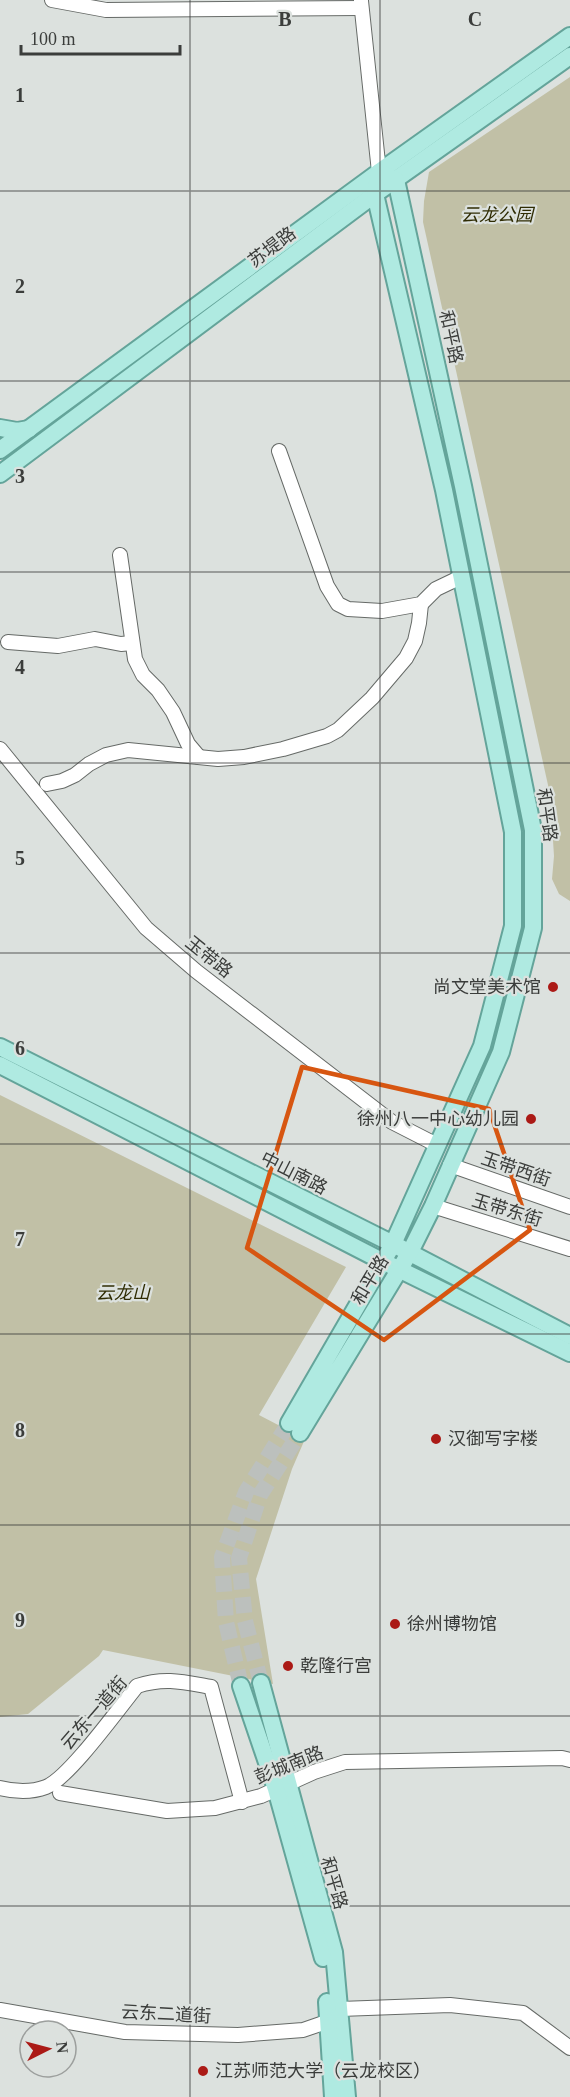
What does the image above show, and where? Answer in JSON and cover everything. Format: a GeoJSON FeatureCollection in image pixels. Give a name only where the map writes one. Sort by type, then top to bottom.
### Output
{"type":"FeatureCollection","features":[{"type":"Feature","properties":{"kind":"main road","name":"苏堤路"},"geometry":{"type":"LineString","coordinates":[[0,450],[378,172],[570,36]]}},
{"type":"Feature","properties":{"kind":"main road","name":"苏堤路"},"geometry":{"type":"LineString","coordinates":[[0,474],[375,194],[570,56]]}},
{"type":"Feature","properties":{"kind":"main road"},"geometry":{"type":"LineString","coordinates":[[378,172],[396,180]]}},
{"type":"Feature","properties":{"kind":"main road","name":"和平路"},"geometry":{"type":"LineString","coordinates":[[378,172],[375,194],[441,479],[513,832],[513,926],[482,1046],[393,1244],[294,1428],[410,1252],[433,1206],[501,1052],[533,928],[533,830],[463,486],[396,180]]}},
{"type":"Feature","properties":{"kind":"main road"},"geometry":{"type":"LineString","coordinates":[[0,428],[17,431],[30,429]]}},
{"type":"Feature","properties":{"kind":"main road","name":"中山南路"},"geometry":{"type":"LineString","coordinates":[[0,1047],[410,1252],[570,1336]]}},
{"type":"Feature","properties":{"kind":"main road"},"geometry":{"type":"LineString","coordinates":[[0,1065],[382,1261],[570,1353]]}},
{"type":"Feature","properties":{"kind":"main road","name":"和平路"},"geometry":{"type":"LineString","coordinates":[[261,1683],[281,1787],[322,1954],[347,2097]]}},
{"type":"Feature","properties":{"kind":"main road","name":"和平路"},"geometry":{"type":"LineString","coordinates":[[241,1686],[281,1787]]}},
{"type":"Feature","properties":{"kind":"main road","name":"和平路"},"geometry":{"type":"LineString","coordinates":[[333,2097],[334,2015]]}},
{"type":"Feature","properties":{"kind":"street"},"geometry":{"type":"LineString","coordinates":[[52,0],[106,10],[361,4]]}},
{"type":"Feature","properties":{"kind":"street","name":"和平路"},"geometry":{"type":"LineString","coordinates":[[361,4],[378,172]]}},
{"type":"Feature","properties":{"kind":"street"},"geometry":{"type":"LineString","coordinates":[[279,451],[327,586],[338,604],[348,609],[382,611],[420,604],[436,589],[461,577]]}},
{"type":"Feature","properties":{"kind":"street"},"geometry":{"type":"LineString","coordinates":[[120,555],[135,659],[143,675],[158,690],[174,712],[188,744],[199,757]]}},
{"type":"Feature","properties":{"kind":"street"},"geometry":{"type":"LineString","coordinates":[[47,784],[75,775],[106,754],[128,750],[227,758],[263,753],[316,739],[338,730],[372,698],[406,658],[415,641],[420,604]]}},
{"type":"Feature","properties":{"kind":"street"},"geometry":{"type":"LineString","coordinates":[[9,642],[58,646],[95,639],[121,644],[132,643]]}},
{"type":"Feature","properties":{"kind":"street","name":"玉带路"},"geometry":{"type":"LineString","coordinates":[[0,750],[146,928],[196,971],[392,1122],[437,1145]]}},
{"type":"Feature","properties":{"kind":"street","name":"玉带西街"},"geometry":{"type":"LineString","coordinates":[[450,1166],[570,1207]]}},
{"type":"Feature","properties":{"kind":"street","name":"玉带东街"},"geometry":{"type":"LineString","coordinates":[[433,1206],[570,1249]]}},
{"type":"Feature","properties":{"kind":"street","name":"云东一道街"},"geometry":{"type":"LineString","coordinates":[[0,1788],[20,1793],[48,1786],[71,1766],[137,1686],[170,1680],[211,1687],[242,1802]]}},
{"type":"Feature","properties":{"kind":"street","name":"彭城南路"},"geometry":{"type":"LineString","coordinates":[[60,1793],[167,1811],[215,1808],[242,1802],[314,1772],[345,1762],[562,1758],[570,1760]]}},
{"type":"Feature","properties":{"kind":"street","name":"云东二道街"},"geometry":{"type":"LineString","coordinates":[[0,2010],[126,2032],[238,2035],[303,2030],[334,2015],[450,2006],[524,2013],[570,2048]]}},
{"type":"Feature","properties":{"kind":"highlighted area"},"geometry":{"type":"Polygon","coordinates":[[[302,1067],[489,1109],[530,1230],[384,1340],[247,1248],[302,1067]]]}},
{"type":"Feature","properties":{"kind":"green space","name":"云龙公园"},"geometry":{"type":"Polygon","coordinates":[[[570,77],[570,901],[559,894],[552,879],[554,856],[550,794],[423,222],[429,172],[570,77]]]}},
{"type":"Feature","properties":{"kind":"green space","name":"云龙山"},"geometry":{"type":"Polygon","coordinates":[[[0,1095],[346,1267],[259,1415],[305,1439],[292,1469],[256,1579],[273,1684],[103,1650],[99,1656],[28,1714],[0,1717],[0,1095]]]}},
{"type":"Feature","properties":{"kind":"tunnel"},"geometry":{"type":"LineString","coordinates":[[241,1686],[226,1622],[222,1557],[246,1492],[289,1423]]}},
{"type":"Feature","properties":{"kind":"tunnel"},"geometry":{"type":"LineString","coordinates":[[261,1683],[245,1621],[239,1558],[260,1495],[300,1433]]}},
{"type":"Feature","properties":{"kind":"place","name":"尚文堂美术馆"},"geometry":{"type":"Point","coordinates":[553,987]}},
{"type":"Feature","properties":{"kind":"place","name":"徐州八一中心幼儿园"},"geometry":{"type":"Point","coordinates":[531,1119]}},
{"type":"Feature","properties":{"kind":"place","name":"汉御写字楼"},"geometry":{"type":"Point","coordinates":[436,1439]}},
{"type":"Feature","properties":{"kind":"place","name":"徐州博物馆"},"geometry":{"type":"Point","coordinates":[395,1624]}},
{"type":"Feature","properties":{"kind":"place","name":"乾隆行宫"},"geometry":{"type":"Point","coordinates":[288,1666]}},
{"type":"Feature","properties":{"kind":"place","name":"江苏师范大学（云龙校区）"},"geometry":{"type":"Point","coordinates":[203,2071]}}]}
